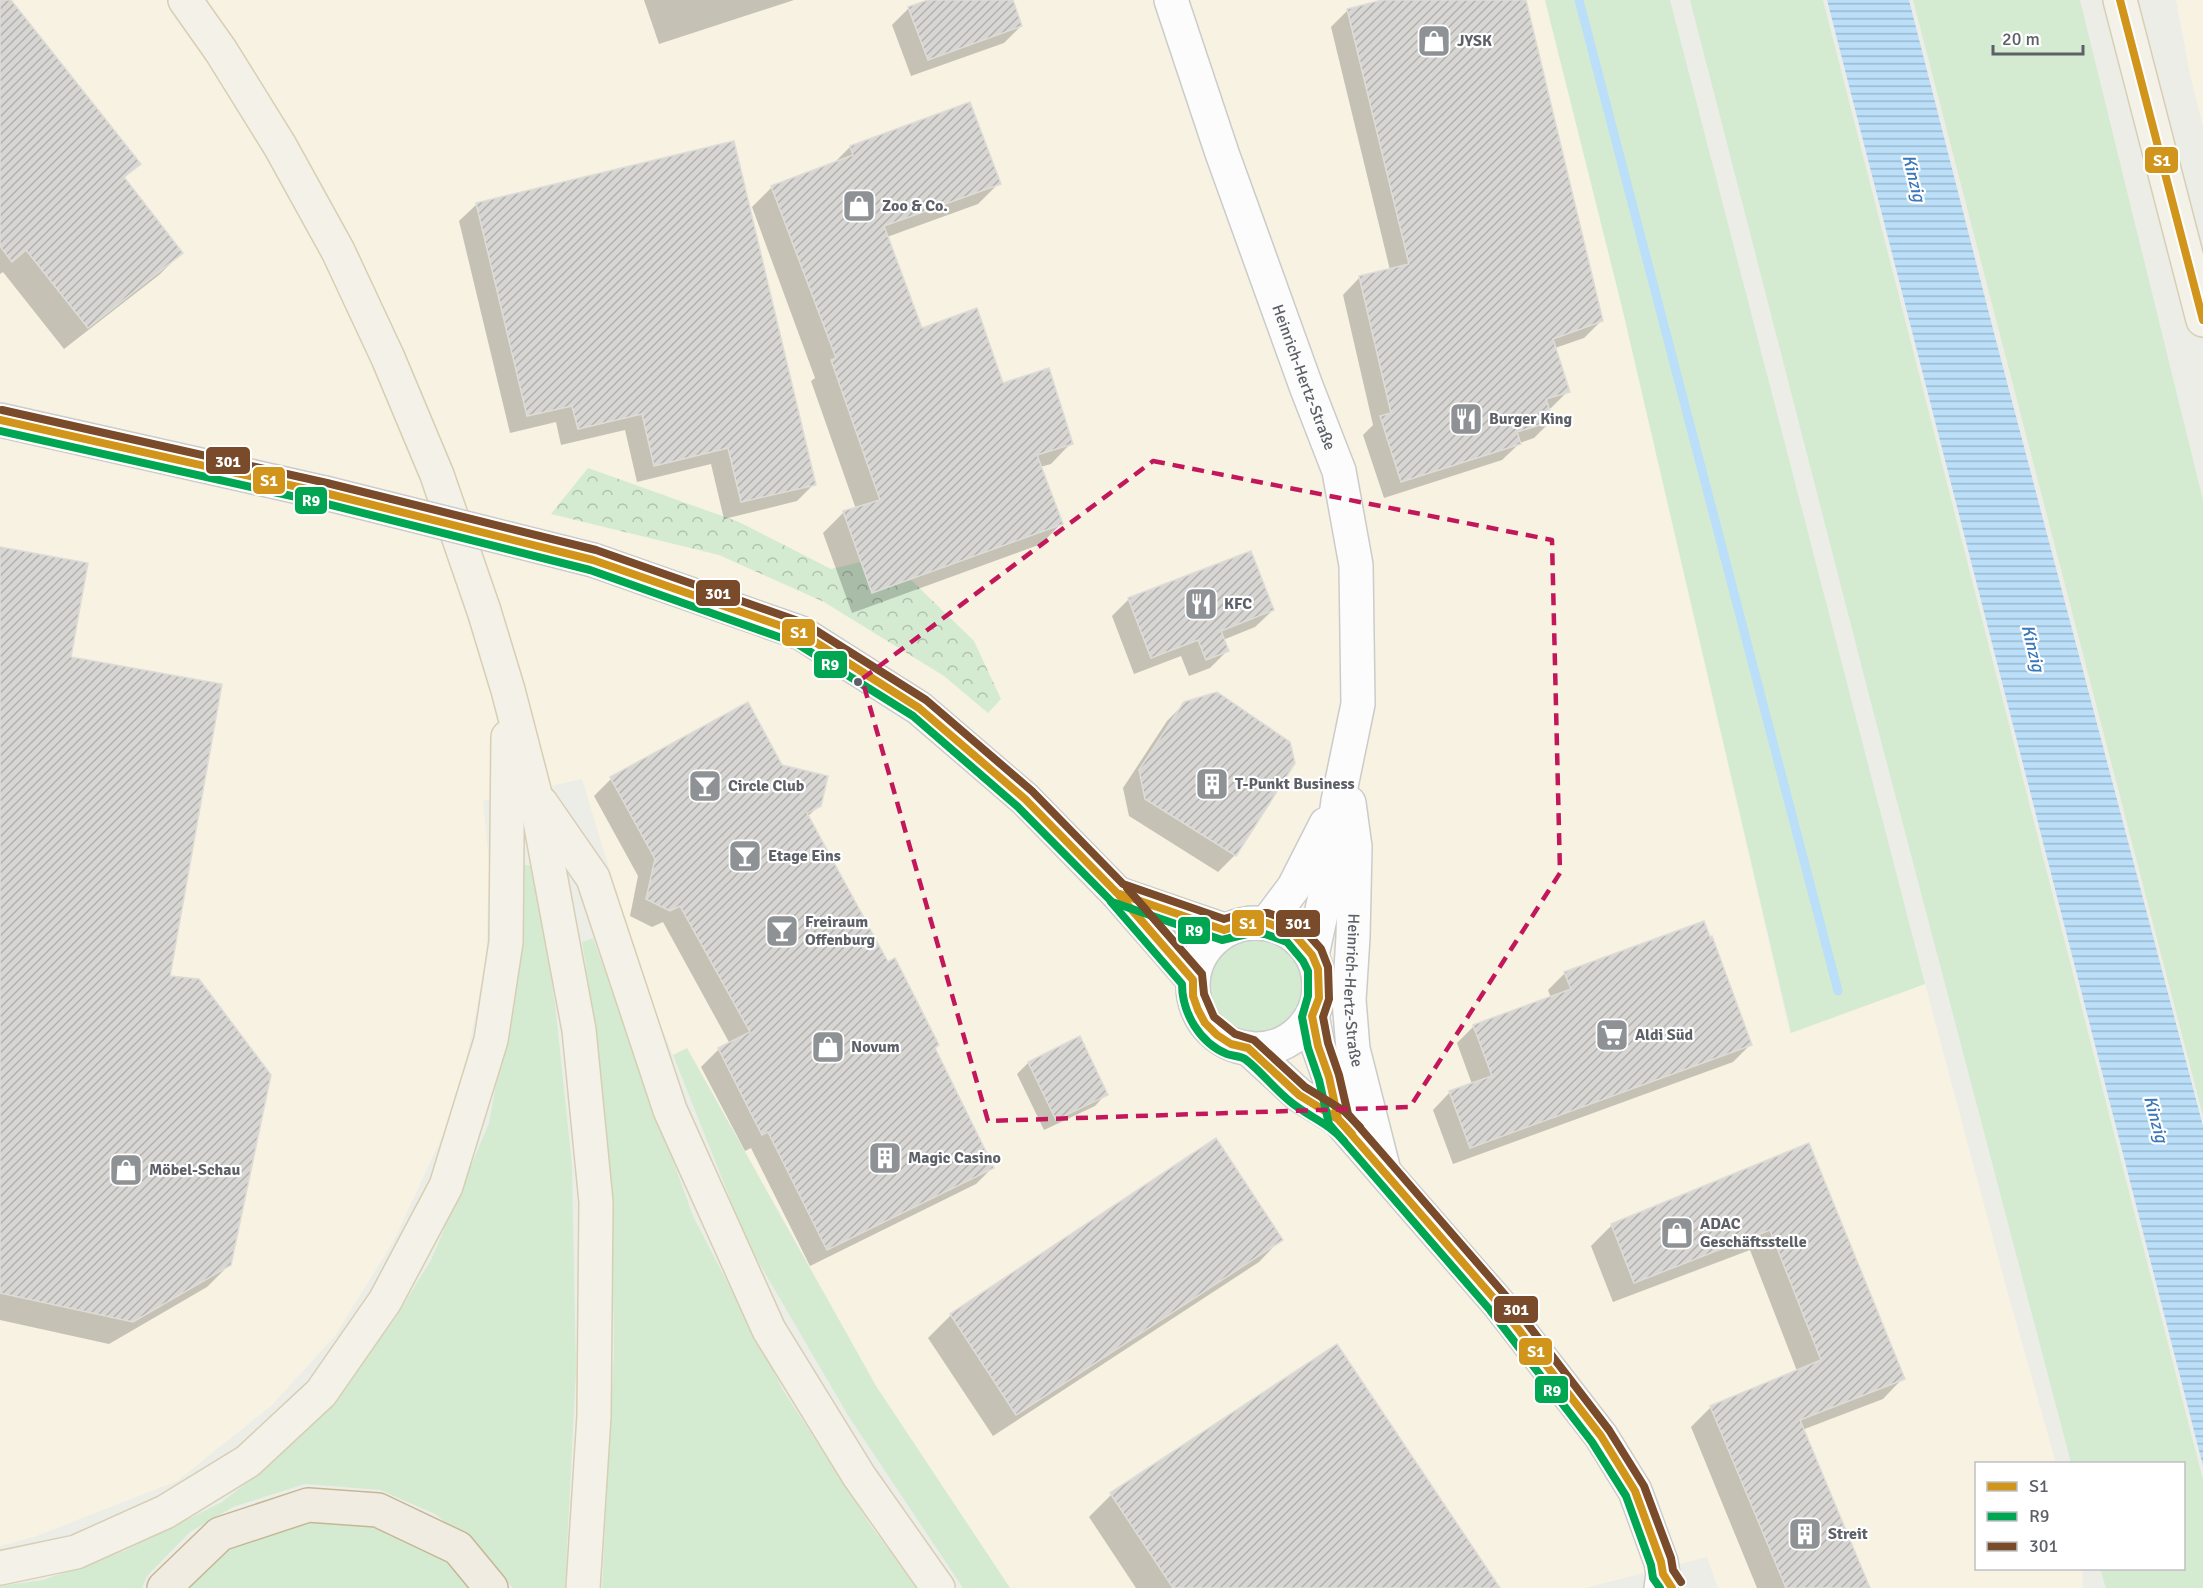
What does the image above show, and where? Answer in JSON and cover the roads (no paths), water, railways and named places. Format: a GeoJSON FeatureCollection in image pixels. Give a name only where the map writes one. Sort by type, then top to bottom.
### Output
{"type":"FeatureCollection","features":[{"type":"Feature","properties":{"kind":"highway"},"geometry":{"type":"LineString","coordinates":[[164,1588],[220,1534],[308,1505],[378,1510],[458,1548],[491,1588]]}},
{"type":"Feature","properties":{"kind":"main road"},"geometry":{"type":"LineString","coordinates":[[185,0],[221,51],[280,146],[338,251],[388,358],[437,475],[484,612],[508,690],[535,794],[579,1030],[596,1202],[594,1416],[583,1588]]}},
{"type":"Feature","properties":{"kind":"main road"},"geometry":{"type":"LineString","coordinates":[[2120,0],[2203,320]]}},
{"type":"Feature","properties":{"kind":"main road"},"geometry":{"type":"LineString","coordinates":[[0,1568],[76,1552],[165,1512],[248,1461],[321,1393],[385,1301],[446,1186],[491,1040],[506,942],[508,690]]}},
{"type":"Feature","properties":{"kind":"main road"},"geometry":{"type":"LineString","coordinates":[[535,794],[593,878],[670,1110],[769,1329],[859,1476],[938,1588]]}},
{"type":"Feature","properties":{"kind":"street","name":"Heinrich-Hertz-Straße"},"geometry":{"type":"LineString","coordinates":[[1171,0],[1306,386],[1340,471],[1356,565],[1358,704],[1341,785],[1325,896],[1312,955]]}},
{"type":"Feature","properties":{"kind":"street"},"geometry":{"type":"LineString","coordinates":[[0,420],[325,493],[593,560],[801,633],[918,708],[1025,799],[1118,893],[1193,980]]}},
{"type":"Feature","properties":{"kind":"street","name":"Heinrich-Hertz-Straße"},"geometry":{"type":"LineString","coordinates":[[1267,923],[1294,886],[1341,785]]}},
{"type":"Feature","properties":{"kind":"street","name":"Heinrich-Hertz-Straße"},"geometry":{"type":"LineString","coordinates":[[1341,785],[1355,847],[1349,1000],[1353,1049],[1384,1172]]}},
{"type":"Feature","properties":{"kind":"street"},"geometry":{"type":"LineString","coordinates":[[1118,893],[1224,930]]}},
{"type":"Feature","properties":{"kind":"street"},"geometry":{"type":"LineString","coordinates":[[1245,923],[1267,923],[1293,933],[1312,955],[1318,969],[1319,998],[1312,1016],[1300,1031],[1285,1042],[1267,1048],[1248,1048],[1224,1040],[1205,1023],[1193,996],[1193,980],[1198,960],[1209,943],[1224,930],[1245,923]]}},
{"type":"Feature","properties":{"kind":"street"},"geometry":{"type":"LineString","coordinates":[[1312,1016],[1338,1119]]}},
{"type":"Feature","properties":{"kind":"street"},"geometry":{"type":"LineString","coordinates":[[1248,1048],[1299,1095],[1338,1119],[1498,1303],[1601,1436],[1635,1491],[1659,1556],[1665,1583]]}},
{"type":"Feature","properties":{"kind":"water","name":"Kinzig"},"geometry":{"type":"Polygon","coordinates":[[[1827,0],[1909,0],[1994,333],[2203,1126],[2203,1466],[1827,0]]]}},
{"type":"Feature","properties":{"kind":"waterway"},"geometry":{"type":"LineString","coordinates":[[1579,0],[1838,991]]}},
{"type":"Feature","properties":{"kind":"place","name":"JYSK"},"geometry":{"type":"Point","coordinates":[1434,41]}},
{"type":"Feature","properties":{"kind":"place","name":"Zoo & Co."},"geometry":{"type":"Point","coordinates":[859,206]}},
{"type":"Feature","properties":{"kind":"place","name":"Burger King"},"geometry":{"type":"Point","coordinates":[1466,419]}},
{"type":"Feature","properties":{"kind":"place","name":"KFC"},"geometry":{"type":"Point","coordinates":[1201,604]}},
{"type":"Feature","properties":{"kind":"place","name":"T-Punkt Business"},"geometry":{"type":"Point","coordinates":[1212,784]}},
{"type":"Feature","properties":{"kind":"place","name":"Circle Club"},"geometry":{"type":"Point","coordinates":[705,786]}},
{"type":"Feature","properties":{"kind":"place","name":"Etage Eins"},"geometry":{"type":"Point","coordinates":[745,856]}},
{"type":"Feature","properties":{"kind":"place","name":"Freiraum Offenburg"},"geometry":{"type":"Point","coordinates":[782,931]}},
{"type":"Feature","properties":{"kind":"place","name":"Aldi Süd"},"geometry":{"type":"Point","coordinates":[1612,1035]}},
{"type":"Feature","properties":{"kind":"place","name":"Novum"},"geometry":{"type":"Point","coordinates":[828,1047]}},
{"type":"Feature","properties":{"kind":"place","name":"Magic Casino"},"geometry":{"type":"Point","coordinates":[885,1158]}},
{"type":"Feature","properties":{"kind":"place","name":"Möbel-Schau"},"geometry":{"type":"Point","coordinates":[126,1170]}},
{"type":"Feature","properties":{"kind":"place","name":"ADAC Geschäftsstelle"},"geometry":{"type":"Point","coordinates":[1677,1233]}},
{"type":"Feature","properties":{"kind":"place","name":"Streit"},"geometry":{"type":"Point","coordinates":[1805,1534]}}]}
